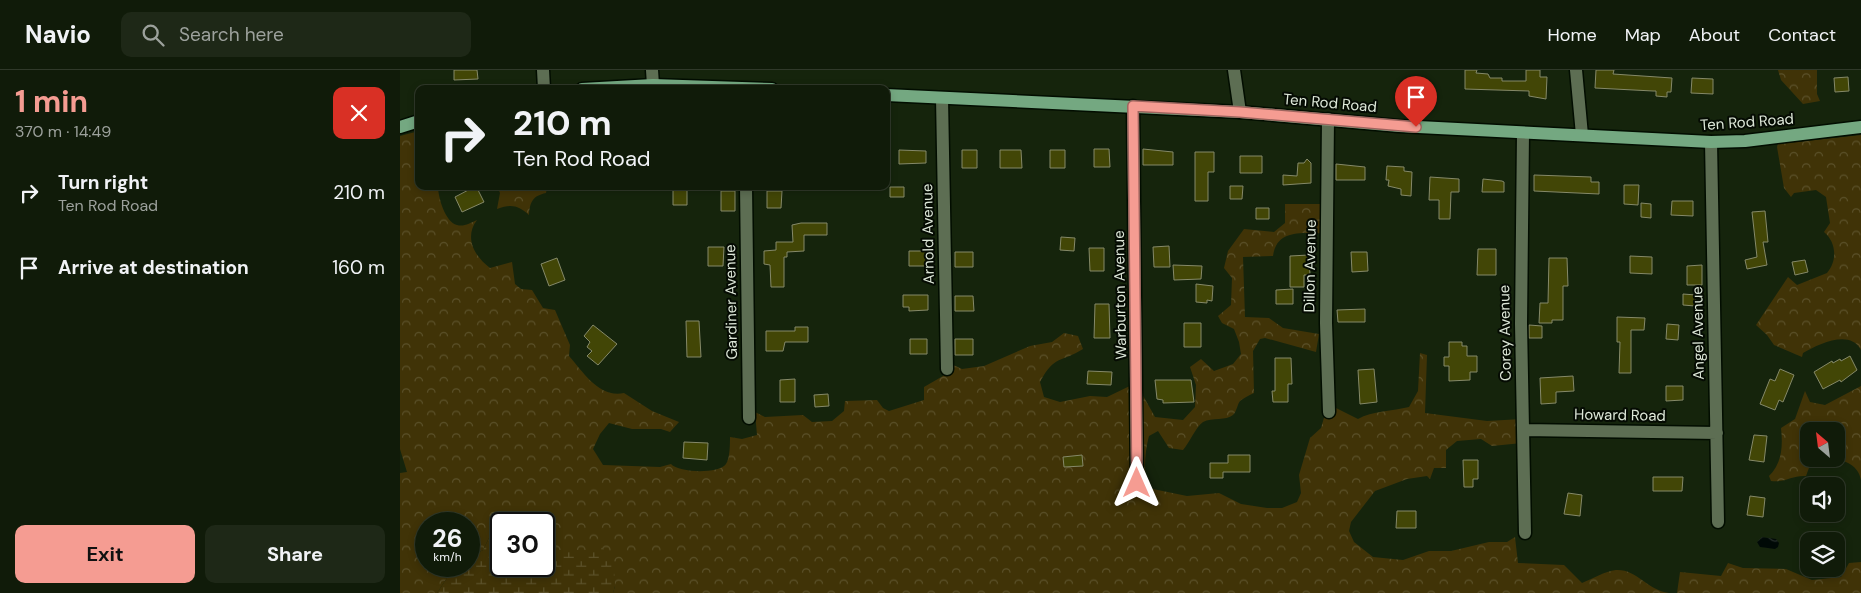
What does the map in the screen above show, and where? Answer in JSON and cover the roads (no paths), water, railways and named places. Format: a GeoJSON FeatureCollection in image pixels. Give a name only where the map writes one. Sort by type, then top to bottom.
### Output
{"type":"FeatureCollection","features":[{"type":"Feature","properties":{"kind":"main road","name":"Ten Rod Road"},"geometry":{"type":"LineString","coordinates":[[890,95],[1240,112],[1523,133],[1711,142],[1746,141],[1861,127]]}},
{"type":"Feature","properties":{"kind":"main road"},"geometry":{"type":"LineString","coordinates":[[400,127],[415,122]]}},
{"type":"Feature","properties":{"kind":"street"},"geometry":{"type":"LineString","coordinates":[[543,70],[544,85]]}},
{"type":"Feature","properties":{"kind":"street"},"geometry":{"type":"LineString","coordinates":[[652,70],[653,85]]}},
{"type":"Feature","properties":{"kind":"street"},"geometry":{"type":"LineString","coordinates":[[1234,70],[1240,112]]}},
{"type":"Feature","properties":{"kind":"street"},"geometry":{"type":"LineString","coordinates":[[1576,70],[1582,135]]}},
{"type":"Feature","properties":{"kind":"street","name":"Arnold Avenue"},"geometry":{"type":"LineString","coordinates":[[942,98],[947,369]]}},
{"type":"Feature","properties":{"kind":"street","name":"Warburton Avenue"},"geometry":{"type":"LineString","coordinates":[[1133,106],[1137,483]]}},
{"type":"Feature","properties":{"kind":"street","name":"Dillon Avenue"},"geometry":{"type":"LineString","coordinates":[[1328,120],[1326,323],[1329,412]]}},
{"type":"Feature","properties":{"kind":"street","name":"Corey Avenue"},"geometry":{"type":"LineString","coordinates":[[1523,133],[1520,324],[1525,533]]}},
{"type":"Feature","properties":{"kind":"street","name":"Angel Avenue"},"geometry":{"type":"LineString","coordinates":[[1711,142],[1718,522]]}},
{"type":"Feature","properties":{"kind":"street","name":"Gardiner Avenue"},"geometry":{"type":"LineString","coordinates":[[746,190],[749,418]]}},
{"type":"Feature","properties":{"kind":"street","name":"Howard Road"},"geometry":{"type":"LineString","coordinates":[[1524,430],[1717,433]]}},
{"type":"Feature","properties":{"kind":"water"},"geometry":{"type":"Polygon","coordinates":[[[1762,537],[1776,539],[1779,543],[1778,547],[1775,549],[1760,547],[1757,542],[1762,537]]]}}]}
